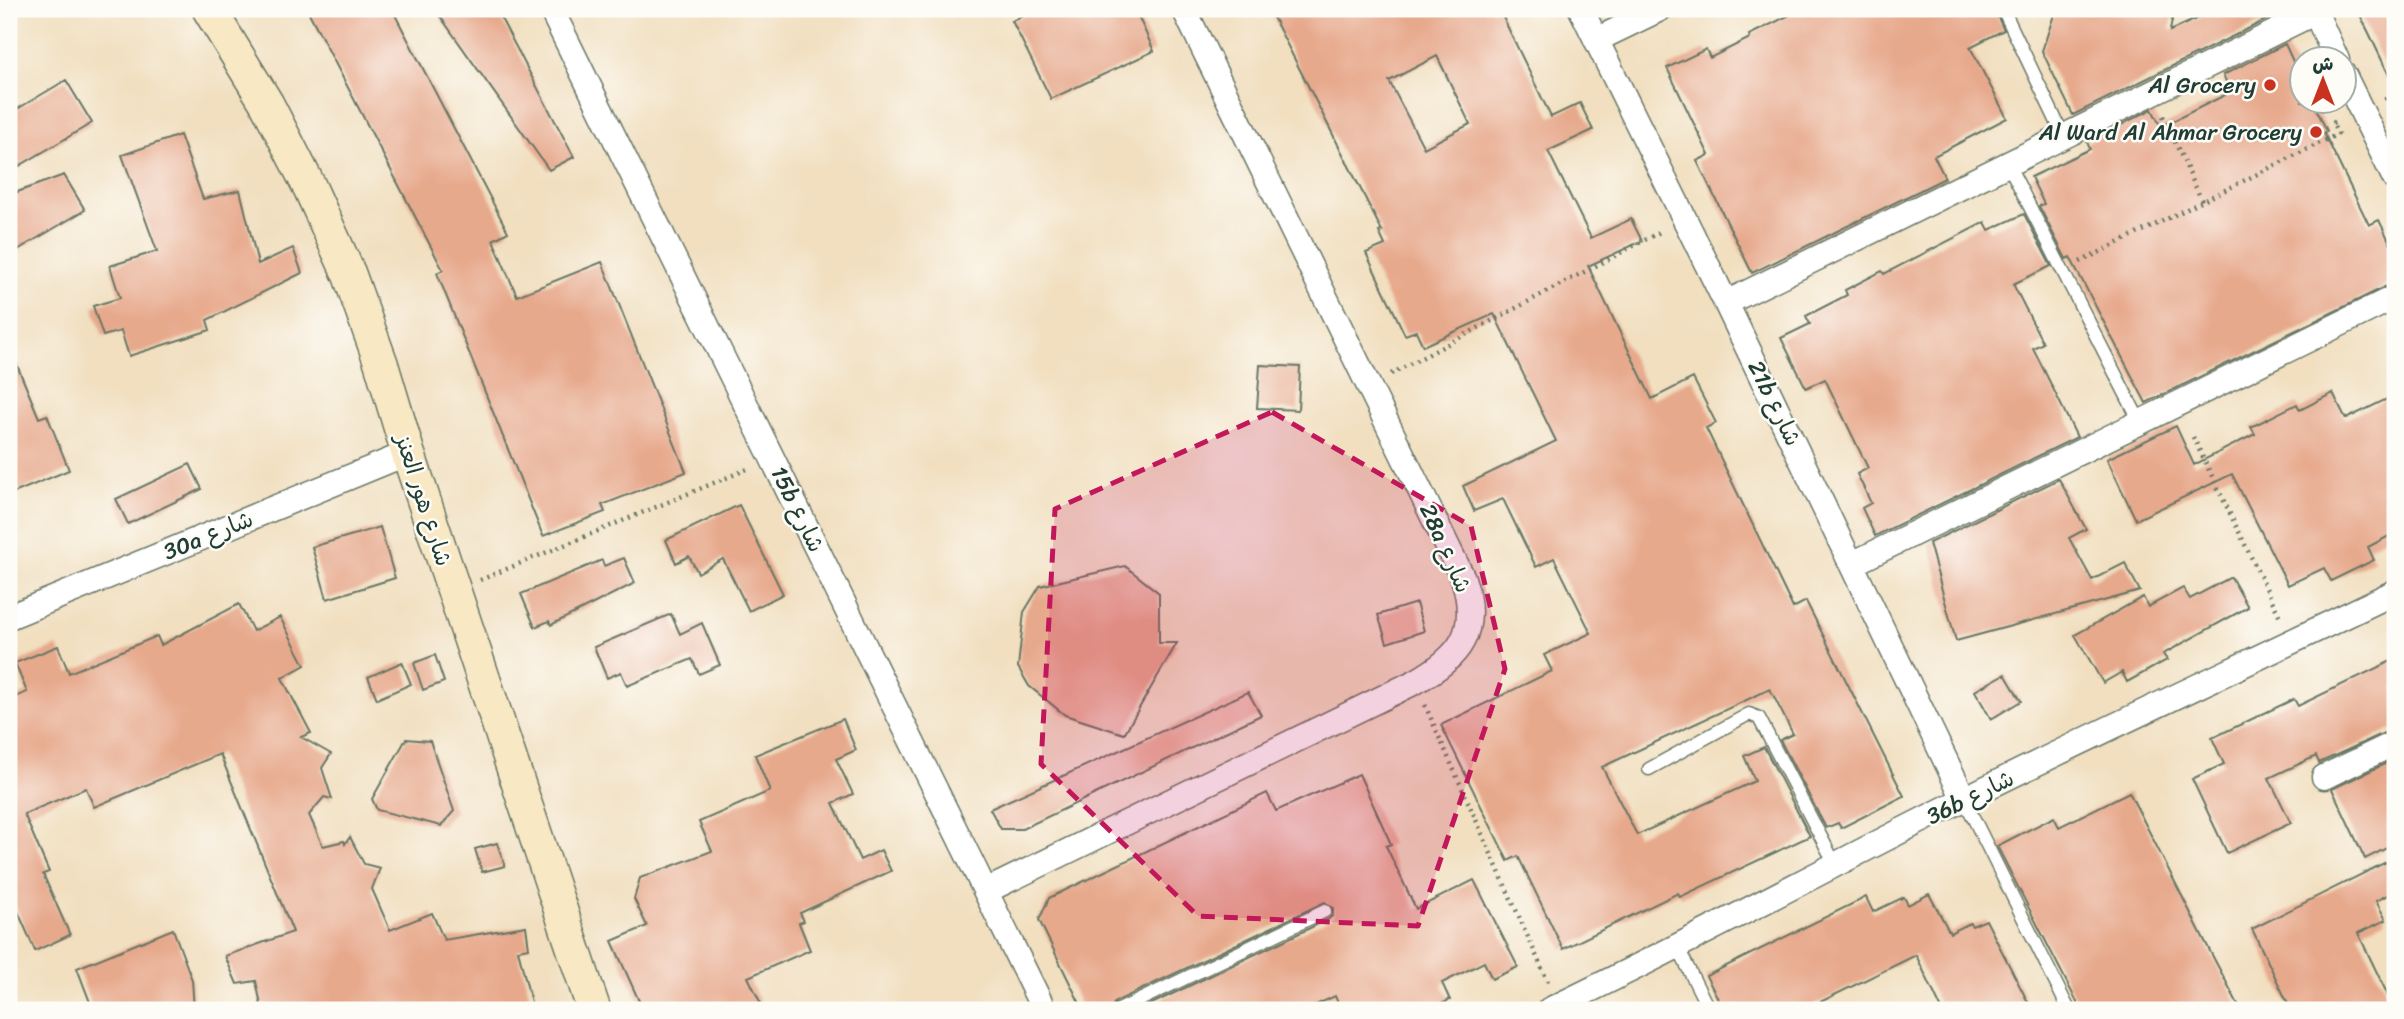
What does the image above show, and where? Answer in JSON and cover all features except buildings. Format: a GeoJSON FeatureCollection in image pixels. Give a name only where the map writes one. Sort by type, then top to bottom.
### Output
{"type":"FeatureCollection","features":[{"type":"Feature","properties":{"kind":"street","name":"شارع هور العنز"},"geometry":{"type":"LineString","coordinates":[[209,9],[267,104],[310,188],[349,274],[381,363],[408,453],[594,1010]]}},
{"type":"Feature","properties":{"kind":"street","name":"15b شارع"},"geometry":{"type":"LineString","coordinates":[[551,9],[1044,1010]]}},
{"type":"Feature","properties":{"kind":"street","name":"28a شارع"},"geometry":{"type":"LineString","coordinates":[[986,891],[1415,682],[1449,660],[1463,642],[1469,622],[1470,600],[1463,578],[1184,9]]}},
{"type":"Feature","properties":{"kind":"street","name":"21b شارع"},"geometry":{"type":"LineString","coordinates":[[1581,9],[1726,303],[1964,799]]}},
{"type":"Feature","properties":{"kind":"street"},"geometry":{"type":"LineString","coordinates":[[1596,40],[1660,9]]}},
{"type":"Feature","properties":{"kind":"street"},"geometry":{"type":"LineString","coordinates":[[1726,303],[2315,11],[2331,46]]}},
{"type":"Feature","properties":{"kind":"street"},"geometry":{"type":"LineString","coordinates":[[2358,104],[2395,179]]}},
{"type":"Feature","properties":{"kind":"street"},"geometry":{"type":"LineString","coordinates":[[1852,564],[2395,298]]}},
{"type":"Feature","properties":{"kind":"street","name":"30a شارع"},"geometry":{"type":"LineString","coordinates":[[9,617],[408,453]]}},
{"type":"Feature","properties":{"kind":"street","name":"36b شارع"},"geometry":{"type":"LineString","coordinates":[[1554,1008],[1678,948],[1964,799],[2395,592]]}},
{"type":"Feature","properties":{"kind":"street"},"geometry":{"type":"LineString","coordinates":[[2324,777],[2395,743]]}},
{"type":"Feature","properties":{"kind":"lane"},"geometry":{"type":"LineString","coordinates":[[2003,9],[2064,137]]}},
{"type":"Feature","properties":{"kind":"lane"},"geometry":{"type":"LineString","coordinates":[[2008,164],[2140,422]]}},
{"type":"Feature","properties":{"kind":"lane"},"geometry":{"type":"LineString","coordinates":[[1649,769],[1749,714],[1759,718],[1835,864]]}},
{"type":"Feature","properties":{"kind":"lane"},"geometry":{"type":"LineString","coordinates":[[1964,799],[2069,1010]]}},
{"type":"Feature","properties":{"kind":"lane"},"geometry":{"type":"LineString","coordinates":[[1119,1010],[1325,911]]}},
{"type":"Feature","properties":{"kind":"lane"},"geometry":{"type":"LineString","coordinates":[[1678,948],[1709,1010]]}},
{"type":"Feature","properties":{"kind":"path"},"geometry":{"type":"LineString","coordinates":[[2153,92],[2202,201]]}},
{"type":"Feature","properties":{"kind":"path"},"geometry":{"type":"LineString","coordinates":[[2062,271],[2338,134],[2332,123],[2395,93]]}},
{"type":"Feature","properties":{"kind":"path"},"geometry":{"type":"LineString","coordinates":[[1369,386],[1684,220]]}},
{"type":"Feature","properties":{"kind":"path"},"geometry":{"type":"LineString","coordinates":[[2193,437],[2292,642]]}},
{"type":"Feature","properties":{"kind":"path"},"geometry":{"type":"LineString","coordinates":[[454,591],[773,459]]}},
{"type":"Feature","properties":{"kind":"path"},"geometry":{"type":"LineString","coordinates":[[1415,682],[1554,1008]]}},
{"type":"Feature","properties":{"kind":"highlighted area"},"geometry":{"type":"Polygon","coordinates":[[[1272,412],[1471,526],[1505,669],[1418,926],[1198,916],[1041,764],[1055,509],[1272,412]]]}},
{"type":"Feature","properties":{"kind":"place","name":"Al Grocery"},"geometry":{"type":"Point","coordinates":[2270,85]}},
{"type":"Feature","properties":{"kind":"place","name":"Al Ward Al Ahmar Grocery"},"geometry":{"type":"Point","coordinates":[2316,132]}}]}
